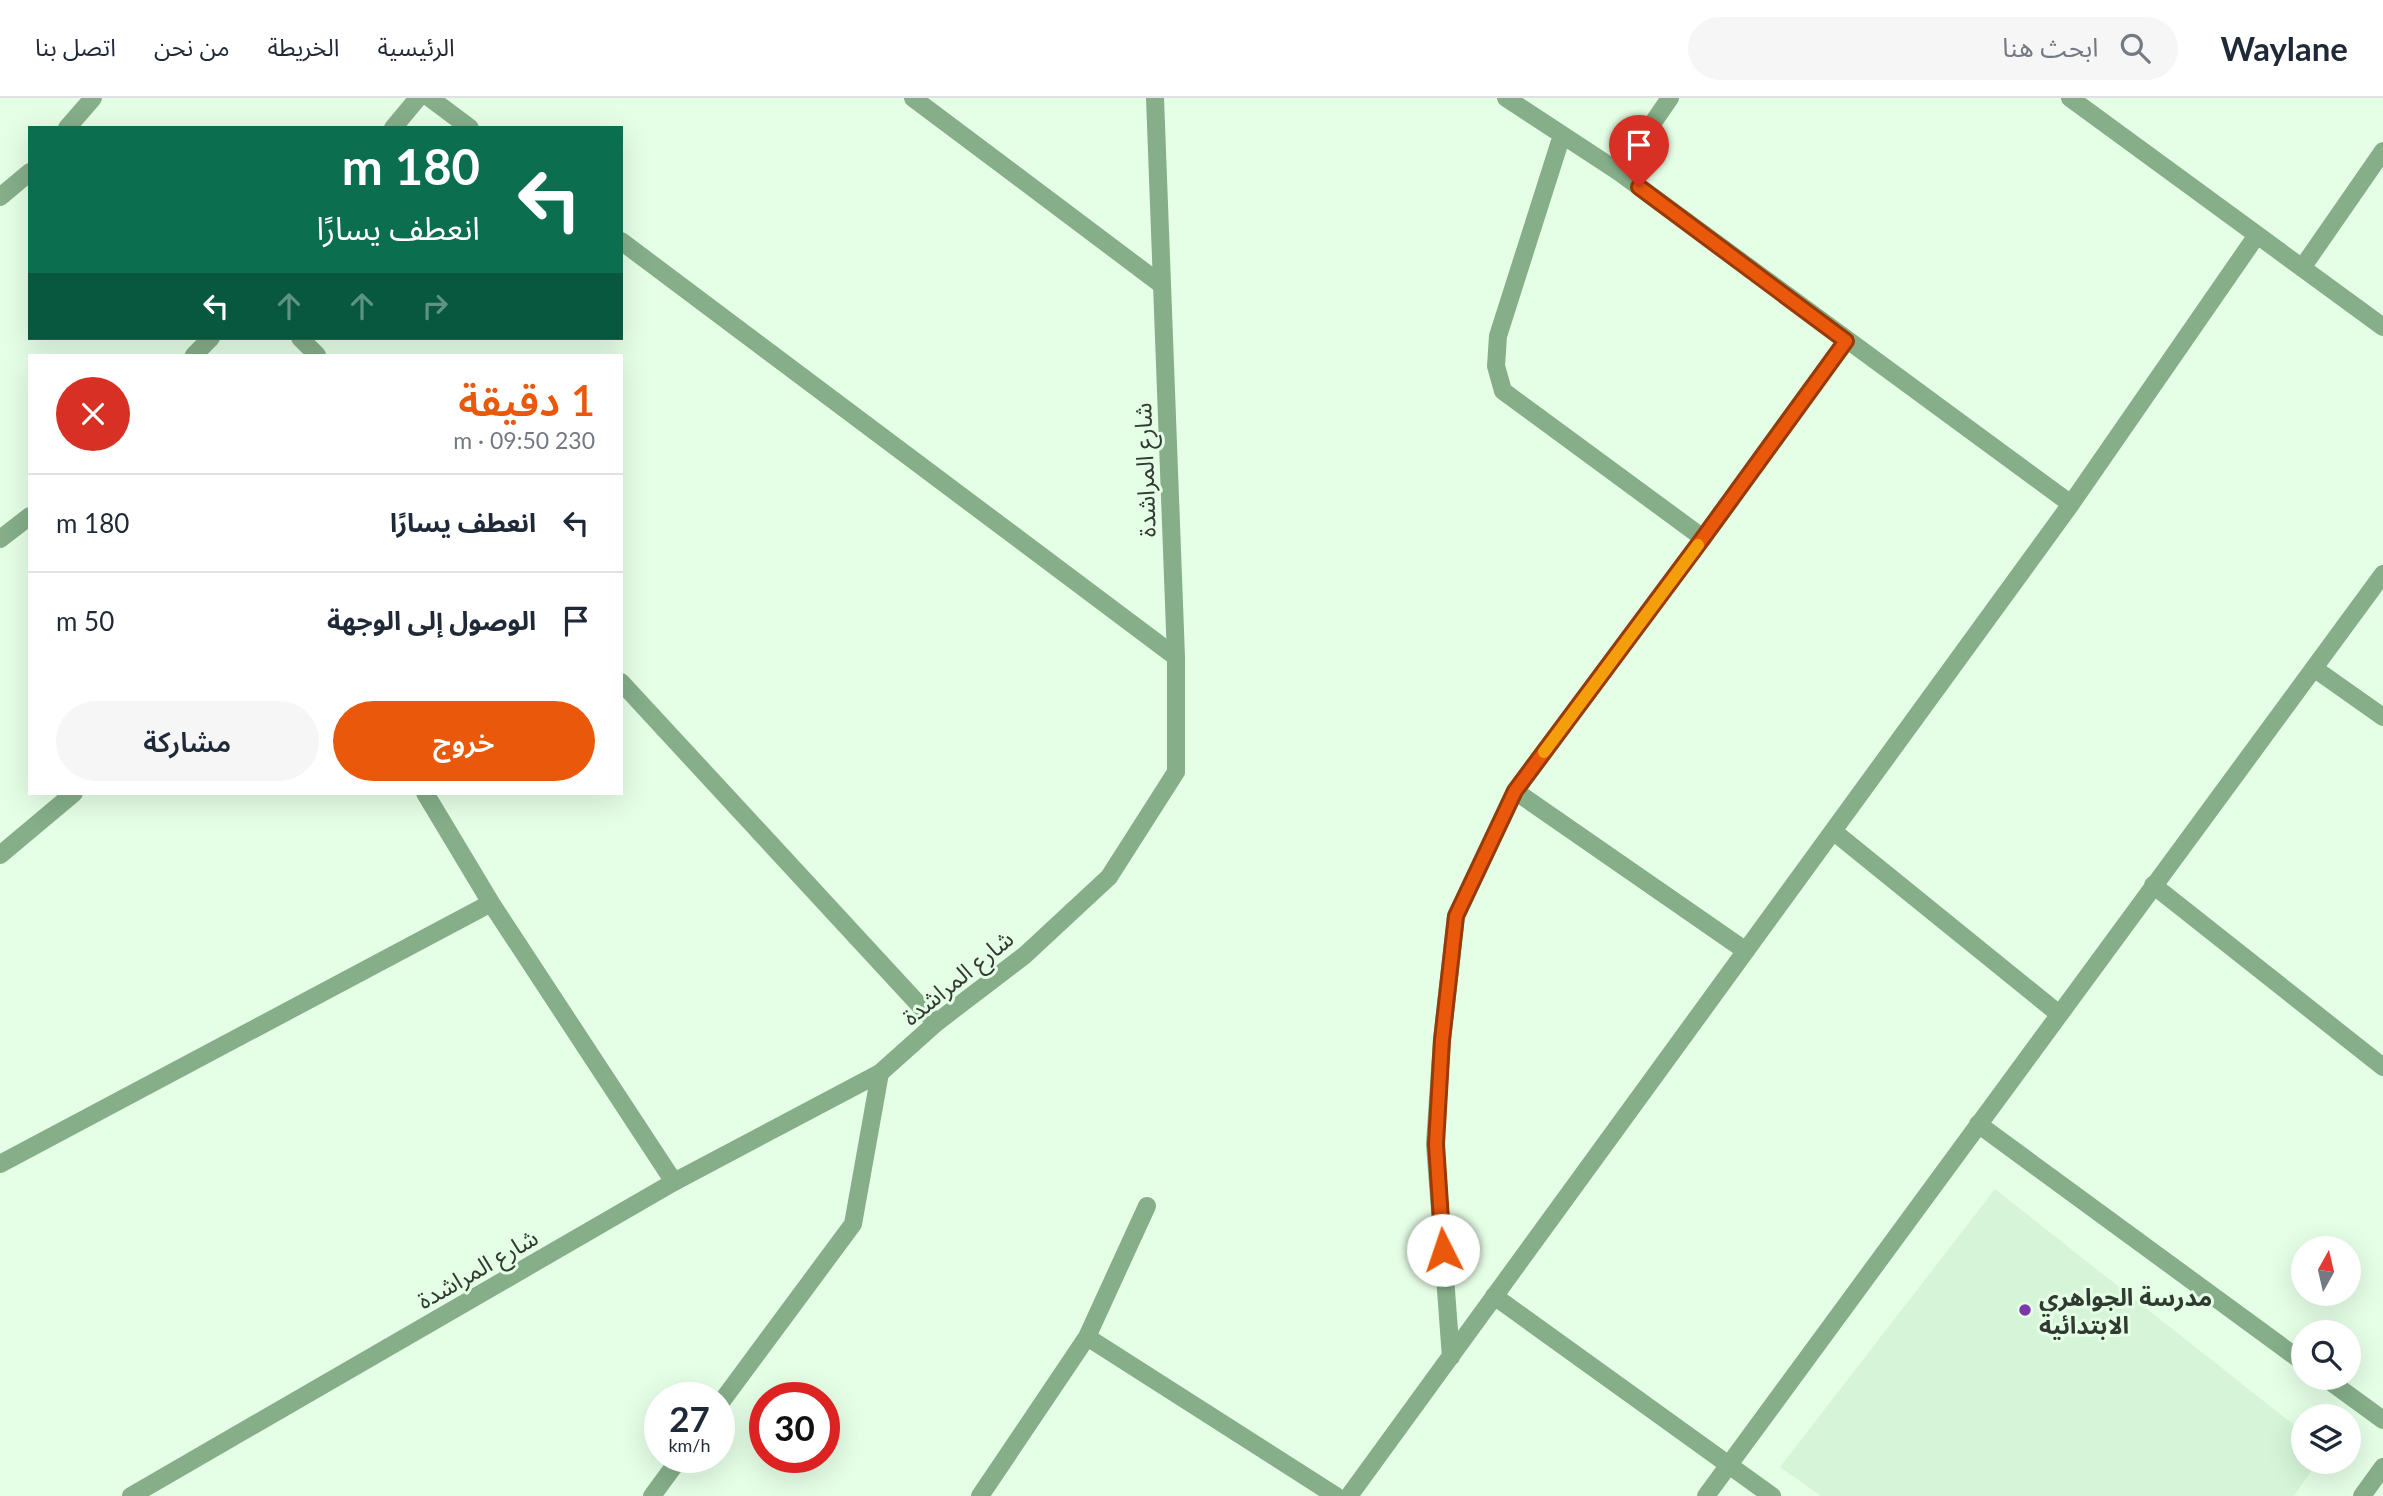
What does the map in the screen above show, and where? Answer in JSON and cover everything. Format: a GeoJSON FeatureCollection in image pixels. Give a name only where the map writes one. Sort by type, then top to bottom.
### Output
{"type":"FeatureCollection","features":[{"type":"Feature","properties":{"kind":"street"},"geometry":{"type":"LineString","coordinates":[[69,126],[93,98]]}},
{"type":"Feature","properties":{"kind":"street"},"geometry":{"type":"LineString","coordinates":[[395,126],[418,98]]}},
{"type":"Feature","properties":{"kind":"street"},"geometry":{"type":"LineString","coordinates":[[430,98],[467,126]]}},
{"type":"Feature","properties":{"kind":"street"},"geometry":{"type":"LineString","coordinates":[[913,98],[1162,285]]}},
{"type":"Feature","properties":{"kind":"street","name":"شارع المراشدة"},"geometry":{"type":"LineString","coordinates":[[131,1496],[674,1182],[880,1073],[936,1023],[1026,954],[1109,877],[1176,772],[1176,657],[1155,98]]}},
{"type":"Feature","properties":{"kind":"street"},"geometry":{"type":"LineString","coordinates":[[1506,98],[1619,172],[1846,341],[2071,503]]}},
{"type":"Feature","properties":{"kind":"street"},"geometry":{"type":"LineString","coordinates":[[1619,172],[1670,98]]}},
{"type":"Feature","properties":{"kind":"street"},"geometry":{"type":"LineString","coordinates":[[2070,98],[2383,327]]}},
{"type":"Feature","properties":{"kind":"street"},"geometry":{"type":"LineString","coordinates":[[1562,135],[1498,336],[1496,366],[1503,391],[1703,538]]}},
{"type":"Feature","properties":{"kind":"street"},"geometry":{"type":"LineString","coordinates":[[2302,268],[2383,152]]}},
{"type":"Feature","properties":{"kind":"street"},"geometry":{"type":"LineString","coordinates":[[0,198],[28,174]]}},
{"type":"Feature","properties":{"kind":"street"},"geometry":{"type":"LineString","coordinates":[[1349,1496],[2071,503],[2257,235]]}},
{"type":"Feature","properties":{"kind":"street"},"geometry":{"type":"LineString","coordinates":[[623,242],[1176,657]]}},
{"type":"Feature","properties":{"kind":"street"},"geometry":{"type":"LineString","coordinates":[[195,354],[209,340]]}},
{"type":"Feature","properties":{"kind":"street"},"geometry":{"type":"LineString","coordinates":[[302,340],[316,354]]}},
{"type":"Feature","properties":{"kind":"street"},"geometry":{"type":"LineString","coordinates":[[1451,1357],[1436,1144],[1442,1040],[1456,916],[1515,791],[1846,341]]}},
{"type":"Feature","properties":{"kind":"street"},"geometry":{"type":"LineString","coordinates":[[0,539],[28,518]]}},
{"type":"Feature","properties":{"kind":"street"},"geometry":{"type":"LineString","coordinates":[[1706,1496],[2383,574]]}},
{"type":"Feature","properties":{"kind":"street"},"geometry":{"type":"LineString","coordinates":[[2315,669],[2383,718]]}},
{"type":"Feature","properties":{"kind":"street"},"geometry":{"type":"LineString","coordinates":[[623,684],[936,1023]]}},
{"type":"Feature","properties":{"kind":"street"},"geometry":{"type":"LineString","coordinates":[[1515,791],[1746,951]]}},
{"type":"Feature","properties":{"kind":"street"},"geometry":{"type":"LineString","coordinates":[[0,855],[72,795]]}},
{"type":"Feature","properties":{"kind":"street"},"geometry":{"type":"LineString","coordinates":[[426,795],[491,903],[674,1182]]}},
{"type":"Feature","properties":{"kind":"street"},"geometry":{"type":"LineString","coordinates":[[1833,831],[2059,1014]]}},
{"type":"Feature","properties":{"kind":"street"},"geometry":{"type":"LineString","coordinates":[[2153,885],[2383,1067]]}},
{"type":"Feature","properties":{"kind":"street"},"geometry":{"type":"LineString","coordinates":[[0,1164],[491,903]]}},
{"type":"Feature","properties":{"kind":"street"},"geometry":{"type":"LineString","coordinates":[[735,1383],[853,1224],[880,1073]]}},
{"type":"Feature","properties":{"kind":"street"},"geometry":{"type":"LineString","coordinates":[[1978,1124],[2291,1353]]}},
{"type":"Feature","properties":{"kind":"street"},"geometry":{"type":"LineString","coordinates":[[980,1496],[1087,1337],[1147,1206]]}},
{"type":"Feature","properties":{"kind":"street"},"geometry":{"type":"LineString","coordinates":[[1494,1296],[1772,1496]]}},
{"type":"Feature","properties":{"kind":"street"},"geometry":{"type":"LineString","coordinates":[[1087,1337],[1336,1496]]}},
{"type":"Feature","properties":{"kind":"street"},"geometry":{"type":"LineString","coordinates":[[2342,1390],[2383,1420]]}},
{"type":"Feature","properties":{"kind":"street"},"geometry":{"type":"LineString","coordinates":[[2362,1496],[2383,1467]]}},
{"type":"Feature","properties":{"kind":"street"},"geometry":{"type":"LineString","coordinates":[[652,1496],[669,1473]]}},
{"type":"Feature","properties":{"kind":"shaded area","name":"مدرسة الجواهري الابتدائية"},"geometry":{"type":"Polygon","coordinates":[[[1995,1189],[2291,1423],[2291,1474],[2309,1474],[2294,1496],[1821,1496],[1780,1467],[1995,1189]]]}},
{"type":"Feature","properties":{"kind":"slow traffic"},"geometry":{"type":"LineString","coordinates":[[1544,752],[1698,545]]}},
{"type":"Feature","properties":{"kind":"place","name":"مدرسة الجواهري الابتدائية"},"geometry":{"type":"Point","coordinates":[2025,1310]}},
{"type":"Feature","properties":{"kind":"route"},"geometry":{"type":"LineString","coordinates":[[1443,1250],[1436,1144],[1442,1040],[1456,916],[1515,791],[1846,341],[1639,187]]}}]}
